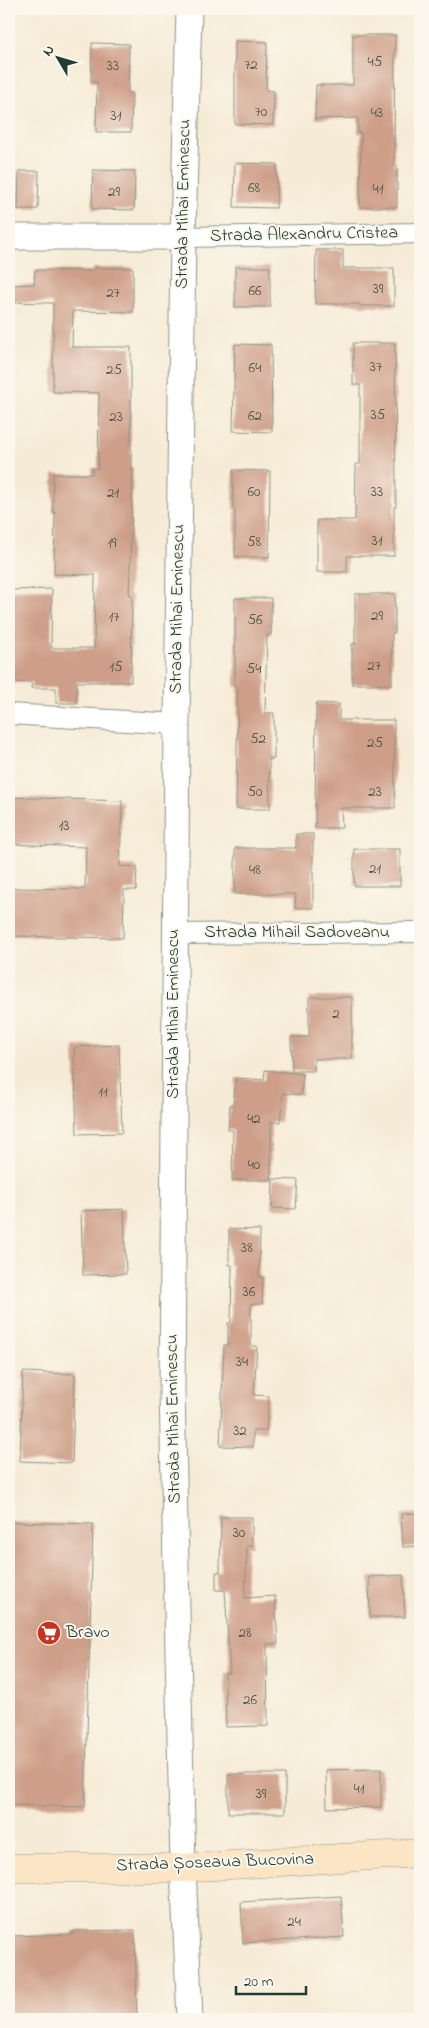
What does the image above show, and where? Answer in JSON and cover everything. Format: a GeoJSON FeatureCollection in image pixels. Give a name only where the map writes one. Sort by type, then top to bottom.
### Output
{"type":"FeatureCollection","features":[{"type":"Feature","properties":{"kind":"main road","name":"Strada Șoseaua Bucovina"},"geometry":{"type":"LineString","coordinates":[[9,1868],[183,1868],[420,1853]]}},
{"type":"Feature","properties":{"kind":"street","name":"Strada Mihai Eminescu"},"geometry":{"type":"LineString","coordinates":[[189,9],[183,237],[177,724],[172,1392],[183,1868],[190,2019]]}},
{"type":"Feature","properties":{"kind":"street","name":"Strada Alexandru Cristea"},"geometry":{"type":"LineString","coordinates":[[9,237],[183,237],[420,233]]}},
{"type":"Feature","properties":{"kind":"street"},"geometry":{"type":"LineString","coordinates":[[9,714],[177,724]]}},
{"type":"Feature","properties":{"kind":"street","name":"Strada Mihail Sadoveanu"},"geometry":{"type":"LineString","coordinates":[[175,934],[420,932]]}},
{"type":"Feature","properties":{"kind":"building"},"geometry":{"type":"Polygon","coordinates":[[[353,35],[395,35],[394,165],[397,165],[397,207],[360,207],[361,133],[358,133],[358,118],[315,119],[316,85],[353,85],[353,35]]]}},
{"type":"Feature","properties":{"kind":"building"},"geometry":{"type":"Polygon","coordinates":[[[235,41],[267,42],[266,90],[274,91],[273,125],[235,124],[235,41]]]}},
{"type":"Feature","properties":{"kind":"building"},"geometry":{"type":"Polygon","coordinates":[[[92,43],[129,44],[128,93],[132,93],[131,132],[96,132],[97,82],[91,82],[92,43]]]}},
{"type":"Feature","properties":{"kind":"building"},"geometry":{"type":"Polygon","coordinates":[[[235,163],[277,164],[276,208],[234,207],[235,163]]]}},
{"type":"Feature","properties":{"kind":"building"},"geometry":{"type":"Polygon","coordinates":[[[93,170],[135,171],[134,210],[92,209],[93,170]]]}},
{"type":"Feature","properties":{"kind":"building"},"geometry":{"type":"Polygon","coordinates":[[[19,171],[39,171],[38,209],[18,209],[19,171]]]}},
{"type":"Feature","properties":{"kind":"building"},"geometry":{"type":"Polygon","coordinates":[[[316,250],[343,250],[343,268],[394,268],[394,306],[315,304],[316,250]]]}},
{"type":"Feature","properties":{"kind":"building"},"geometry":{"type":"Polygon","coordinates":[[[235,267],[270,267],[270,307],[235,307],[235,267]]]}},
{"type":"Feature","properties":{"kind":"building"},"geometry":{"type":"Polygon","coordinates":[[[93,268],[133,268],[133,312],[73,311],[72,347],[131,347],[131,468],[133,468],[129,595],[132,595],[131,682],[77,682],[77,703],[56,703],[56,688],[31,688],[32,682],[9,683],[9,590],[52,589],[51,648],[94,648],[95,575],[54,574],[55,512],[53,512],[53,474],[92,474],[92,468],[98,468],[99,393],[53,392],[53,303],[9,302],[9,285],[34,284],[35,270],[93,271],[93,268]]]}},
{"type":"Feature","properties":{"kind":"building"},"geometry":{"type":"Polygon","coordinates":[[[353,343],[395,343],[396,507],[394,507],[394,556],[347,556],[347,572],[317,572],[317,520],[355,520],[356,464],[360,464],[360,385],[353,385],[353,343]]]}},
{"type":"Feature","properties":{"kind":"building"},"geometry":{"type":"Polygon","coordinates":[[[235,344],[271,345],[272,432],[233,431],[235,344]]]}},
{"type":"Feature","properties":{"kind":"building"},"geometry":{"type":"Polygon","coordinates":[[[233,470],[270,471],[269,557],[235,557],[233,470]]]}},
{"type":"Feature","properties":{"kind":"building"},"geometry":{"type":"Polygon","coordinates":[[[355,594],[395,594],[395,633],[392,633],[392,684],[352,684],[352,644],[355,644],[355,594]]]}},
{"type":"Feature","properties":{"kind":"building"},"geometry":{"type":"Polygon","coordinates":[[[235,598],[271,598],[271,635],[267,635],[265,713],[274,713],[274,759],[269,759],[270,809],[236,809],[238,687],[235,687],[235,598]]]}},
{"type":"Feature","properties":{"kind":"building"},"geometry":{"type":"Polygon","coordinates":[[[316,703],[339,704],[339,720],[394,720],[395,808],[341,808],[342,828],[315,828],[316,703]]]}},
{"type":"Feature","properties":{"kind":"building"},"geometry":{"type":"Polygon","coordinates":[[[9,797],[122,801],[120,866],[137,867],[136,890],[124,890],[123,938],[9,936],[9,888],[85,889],[86,847],[9,844],[9,797]]]}},
{"type":"Feature","properties":{"kind":"building"},"geometry":{"type":"Polygon","coordinates":[[[296,834],[313,834],[313,908],[295,908],[296,894],[235,894],[235,848],[296,848],[296,834]]]}},
{"type":"Feature","properties":{"kind":"building"},"geometry":{"type":"Polygon","coordinates":[[[354,849],[400,849],[400,886],[354,886],[354,849]]]}},
{"type":"Feature","properties":{"kind":"building"},"geometry":{"type":"Polygon","coordinates":[[[309,997],[352,997],[352,1059],[314,1059],[314,1071],[292,1071],[291,1037],[309,1037],[309,997]]]}},
{"type":"Feature","properties":{"kind":"building"},"geometry":{"type":"Polygon","coordinates":[[[119,1045],[122,1133],[77,1134],[74,1047],[119,1045]]]}},
{"type":"Feature","properties":{"kind":"building"},"geometry":{"type":"Polygon","coordinates":[[[265,1070],[303,1074],[301,1095],[283,1093],[280,1122],[271,1122],[271,1180],[232,1180],[233,1130],[228,1130],[230,1105],[233,1105],[236,1078],[264,1080],[265,1070]]]}},
{"type":"Feature","properties":{"kind":"building"},"geometry":{"type":"Polygon","coordinates":[[[273,1179],[298,1180],[296,1209],[272,1208],[273,1179]]]}},
{"type":"Feature","properties":{"kind":"building"},"geometry":{"type":"Polygon","coordinates":[[[124,1209],[126,1274],[83,1275],[81,1211],[124,1209]]]}},
{"type":"Feature","properties":{"kind":"building"},"geometry":{"type":"Polygon","coordinates":[[[229,1229],[260,1230],[259,1277],[263,1277],[262,1304],[251,1304],[251,1346],[257,1346],[254,1395],[269,1396],[266,1431],[253,1431],[253,1447],[220,1446],[224,1345],[228,1345],[228,1323],[231,1323],[232,1265],[229,1265],[229,1229]]]}},
{"type":"Feature","properties":{"kind":"building"},"geometry":{"type":"Polygon","coordinates":[[[23,1372],[75,1374],[72,1463],[20,1461],[23,1372]]]}},
{"type":"Feature","properties":{"kind":"building"},"geometry":{"type":"Polygon","coordinates":[[[420,1513],[420,1546],[403,1547],[401,1514],[420,1513]]]}},
{"type":"Feature","properties":{"kind":"building"},"geometry":{"type":"Polygon","coordinates":[[[221,1517],[252,1517],[252,1546],[247,1546],[245,1598],[275,1596],[278,1644],[267,1644],[268,1726],[226,1727],[225,1673],[230,1673],[225,1590],[216,1590],[216,1572],[220,1572],[221,1517]]]}},
{"type":"Feature","properties":{"kind":"building","name":"Bravo"},"geometry":{"type":"Polygon","coordinates":[[[9,1522],[93,1524],[85,1807],[9,1805],[9,1522]]]}},
{"type":"Feature","properties":{"kind":"building"},"geometry":{"type":"Polygon","coordinates":[[[403,1575],[405,1617],[370,1617],[369,1577],[403,1575]]]}},
{"type":"Feature","properties":{"kind":"building"},"geometry":{"type":"Polygon","coordinates":[[[381,1769],[381,1807],[327,1808],[326,1770],[381,1769]]]}},
{"type":"Feature","properties":{"kind":"building"},"geometry":{"type":"Polygon","coordinates":[[[228,1774],[285,1774],[285,1813],[228,1813],[228,1774]]]}},
{"type":"Feature","properties":{"kind":"building"},"geometry":{"type":"Polygon","coordinates":[[[341,1896],[344,1937],[243,1943],[241,1902],[341,1896]]]}},
{"type":"Feature","properties":{"kind":"building"},"geometry":{"type":"Polygon","coordinates":[[[135,1930],[137,2019],[9,2019],[9,1936],[73,1934],[73,1931],[135,1930]]]}},
{"type":"Feature","properties":{"kind":"place","name":"Bravo"},"geometry":{"type":"Point","coordinates":[49,1633]}}]}
